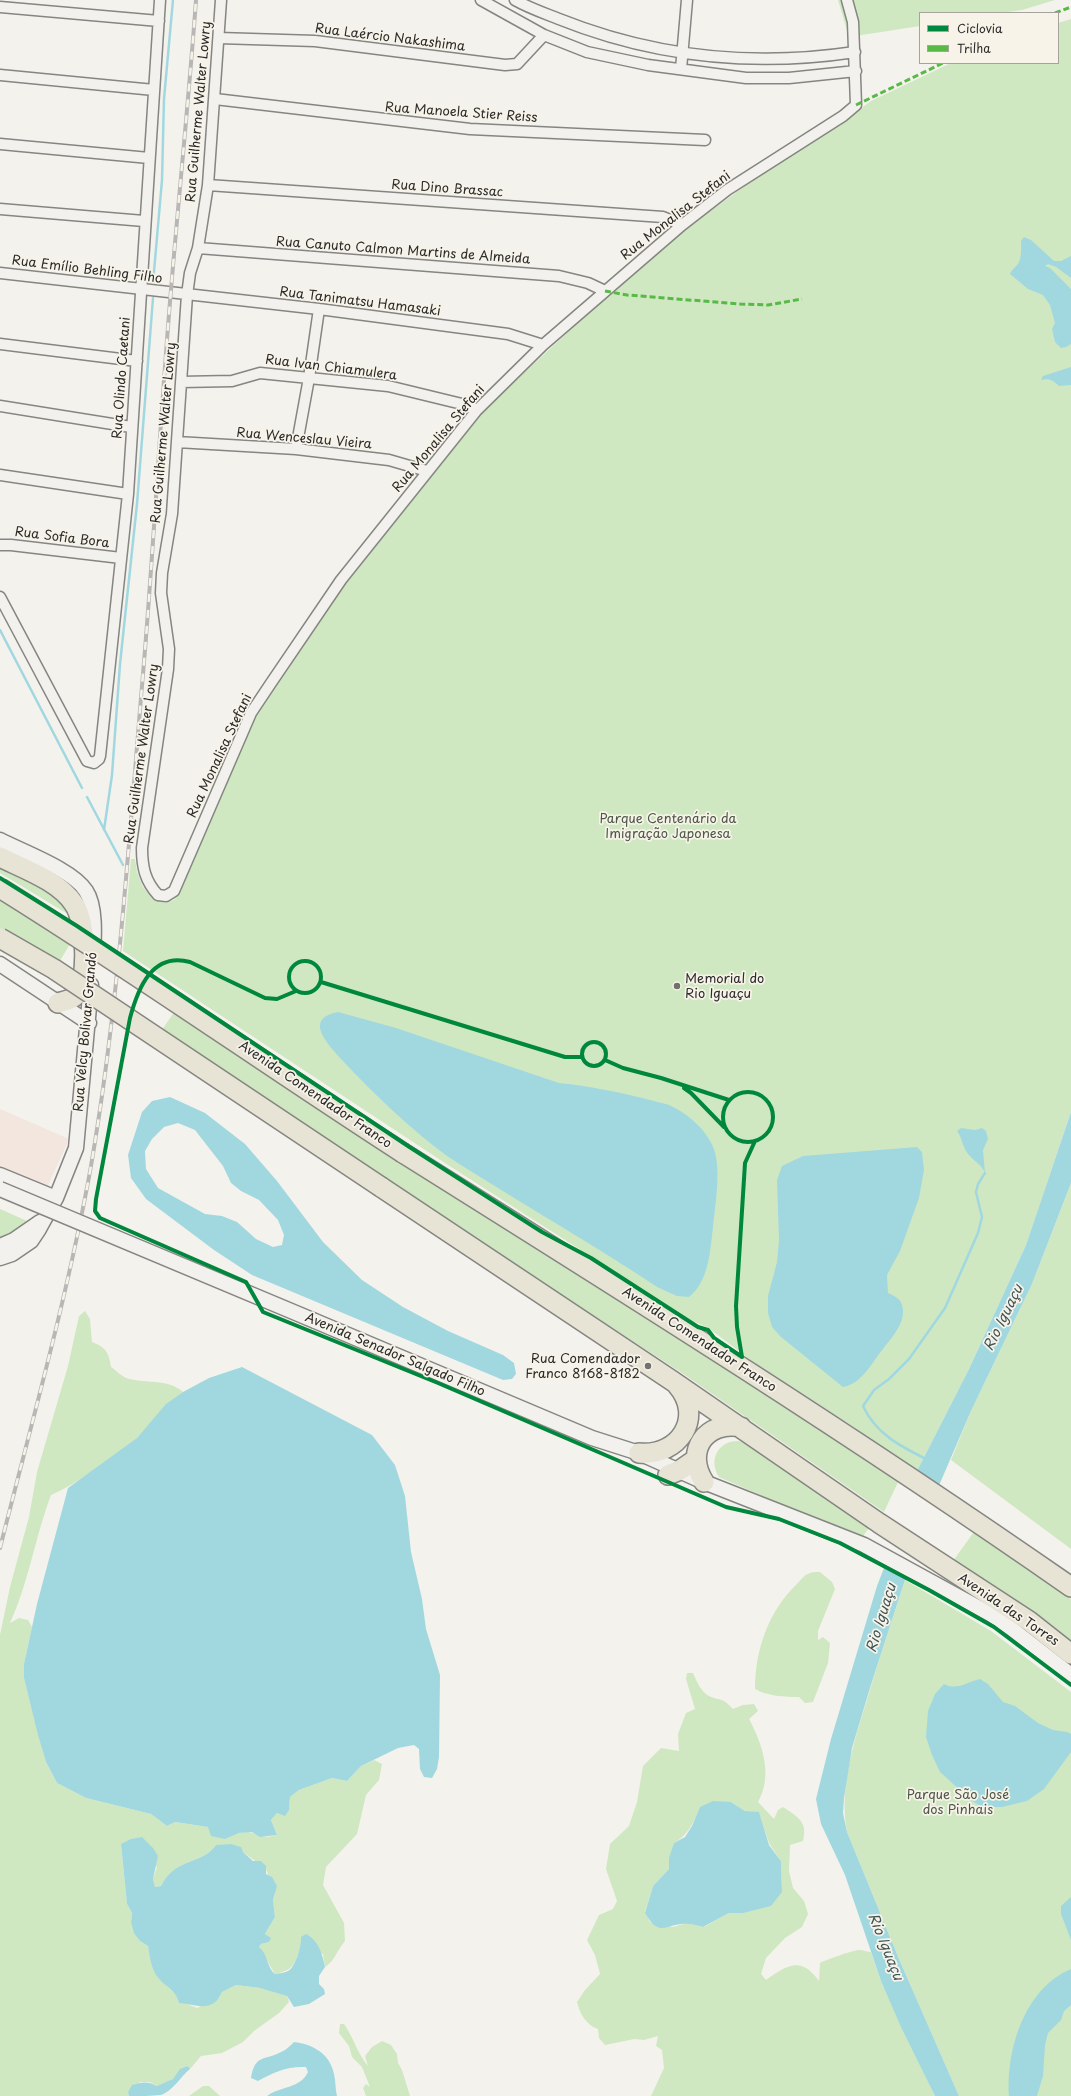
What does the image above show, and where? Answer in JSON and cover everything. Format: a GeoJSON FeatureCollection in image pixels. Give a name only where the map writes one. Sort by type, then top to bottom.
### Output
{"type":"FeatureCollection","features":[{"type":"Feature","properties":{"kind":"highway"},"geometry":{"type":"LineString","coordinates":[[0,857],[59,888],[74,904],[82,925],[84,956],[82,982],[75,996],[65,1007]]}},
{"type":"Feature","properties":{"kind":"highway","name":"Avenida Comendador Franco"},"geometry":{"type":"LineString","coordinates":[[0,888],[87,942],[281,1074],[403,1153],[620,1289],[975,1520],[1071,1587]]}},
{"type":"Feature","properties":{"kind":"highway"},"geometry":{"type":"LineString","coordinates":[[0,938],[54,969],[741,1427]]}},
{"type":"Feature","properties":{"kind":"highway"},"geometry":{"type":"LineString","coordinates":[[639,1453],[648,1454],[664,1450],[675,1443],[683,1433],[688,1417],[686,1400],[678,1386],[671,1380]]}},
{"type":"Feature","properties":{"kind":"highway"},"geometry":{"type":"LineString","coordinates":[[704,1482],[699,1475],[696,1459],[700,1444],[710,1432],[725,1426],[741,1427]]}},
{"type":"Feature","properties":{"kind":"highway","name":"Avenida das Torres"},"geometry":{"type":"LineString","coordinates":[[741,1427],[944,1567],[1029,1621],[1071,1654]]}},
{"type":"Feature","properties":{"kind":"highway"},"geometry":{"type":"LineString","coordinates":[[674,1472],[696,1459]]}},
{"type":"Feature","properties":{"kind":"main road","name":"Rua Velcy Bolivar Grandó"},"geometry":{"type":"LineString","coordinates":[[0,840],[74,877],[87,892],[94,925],[88,1023],[76,1148],[56,1198],[31,1241],[12,1254],[0,1258]]}},
{"type":"Feature","properties":{"kind":"main road"},"geometry":{"type":"LineString","coordinates":[[0,964],[88,1023]]}},
{"type":"Feature","properties":{"kind":"main road"},"geometry":{"type":"LineString","coordinates":[[65,1007],[89,1006]]}},
{"type":"Feature","properties":{"kind":"main road"},"geometry":{"type":"LineString","coordinates":[[0,1175],[56,1198]]}},
{"type":"Feature","properties":{"kind":"main road","name":"Avenida Senador Salgado Filho"},"geometry":{"type":"LineString","coordinates":[[0,1189],[592,1438],[639,1453],[713,1494],[744,1497]]}},
{"type":"Feature","properties":{"kind":"main road","name":"Rua Velcy Bolivar Grandó"},"geometry":{"type":"LineString","coordinates":[[0,1246],[14,1240],[44,1219]]}},
{"type":"Feature","properties":{"kind":"main road","name":"Avenida Senador Salgado Filho"},"geometry":{"type":"LineString","coordinates":[[592,1438],[605,1448],[704,1482],[864,1545],[1012,1628],[1071,1675]]}},
{"type":"Feature","properties":{"kind":"street","name":"Rua Olindo Caetani"},"geometry":{"type":"LineString","coordinates":[[0,597],[87,761],[94,763],[100,756],[128,494],[131,427],[137,361],[144,221],[160,0]]}},
{"type":"Feature","properties":{"kind":"street","name":"Rua Guilherme Walter Lowry"},"geometry":{"type":"LineString","coordinates":[[166,896],[158,895],[150,886],[142,869],[142,848],[168,669],[169,650],[161,593],[162,573],[172,514],[187,295],[190,273],[198,248],[208,185],[221,0]]}},
{"type":"Feature","properties":{"kind":"street"},"geometry":{"type":"LineString","coordinates":[[481,0],[544,35],[587,52],[681,69],[746,78],[789,78],[856,71],[853,22],[847,0]]}},
{"type":"Feature","properties":{"kind":"street"},"geometry":{"type":"LineString","coordinates":[[516,0],[608,38],[683,54],[759,60],[802,58],[855,52]]}},
{"type":"Feature","properties":{"kind":"street"},"geometry":{"type":"LineString","coordinates":[[681,69],[687,0]]}},
{"type":"Feature","properties":{"kind":"street"},"geometry":{"type":"LineString","coordinates":[[0,7],[159,21]]}},
{"type":"Feature","properties":{"kind":"street","name":"Rua Laércio Nakashima"},"geometry":{"type":"LineString","coordinates":[[219,38],[315,41],[504,65],[517,64],[544,35]]}},
{"type":"Feature","properties":{"kind":"street","name":"Rua Monalisa Stefani"},"geometry":{"type":"LineString","coordinates":[[166,896],[174,891],[181,876],[211,802],[251,713],[341,580],[477,410],[543,345],[682,224],[727,190],[843,116],[856,105],[856,71]]}},
{"type":"Feature","properties":{"kind":"street"},"geometry":{"type":"LineString","coordinates":[[0,75],[154,90]]}},
{"type":"Feature","properties":{"kind":"street","name":"Rua Manoela Stier Reiss"},"geometry":{"type":"LineString","coordinates":[[215,99],[470,129],[706,140]]}},
{"type":"Feature","properties":{"kind":"street"},"geometry":{"type":"LineString","coordinates":[[0,144],[149,158]]}},
{"type":"Feature","properties":{"kind":"street","name":"Rua Dino Brassac"},"geometry":{"type":"LineString","coordinates":[[208,185],[663,217],[682,224]]}},
{"type":"Feature","properties":{"kind":"street"},"geometry":{"type":"LineString","coordinates":[[0,209],[144,221]]}},
{"type":"Feature","properties":{"kind":"street","name":"Rua Canuto Calmon Martins de Almeida"},"geometry":{"type":"LineString","coordinates":[[198,248],[559,276],[588,283],[605,290]]}},
{"type":"Feature","properties":{"kind":"street","name":"Rua Emílio Behling Filho"},"geometry":{"type":"LineString","coordinates":[[0,273],[171,293]]}},
{"type":"Feature","properties":{"kind":"street","name":"Rua Tanimatsu Hamasaki"},"geometry":{"type":"LineString","coordinates":[[171,293],[319,309],[508,334],[543,345]]}},
{"type":"Feature","properties":{"kind":"street"},"geometry":{"type":"LineString","coordinates":[[296,449],[309,378],[319,309]]}},
{"type":"Feature","properties":{"kind":"street"},"geometry":{"type":"LineString","coordinates":[[0,344],[137,361]]}},
{"type":"Feature","properties":{"kind":"street","name":"Rua Ivan Chiamulera"},"geometry":{"type":"LineString","coordinates":[[181,382],[232,381],[260,372],[388,386],[462,404],[477,410]]}},
{"type":"Feature","properties":{"kind":"street"},"geometry":{"type":"LineString","coordinates":[[0,406],[131,427]]}},
{"type":"Feature","properties":{"kind":"street","name":"Rua Wenceslau Vieira"},"geometry":{"type":"LineString","coordinates":[[177,442],[296,449],[389,460],[427,471]]}},
{"type":"Feature","properties":{"kind":"street"},"geometry":{"type":"LineString","coordinates":[[0,474],[128,494]]}},
{"type":"Feature","properties":{"kind":"street","name":"Rua Sofia Bora"},"geometry":{"type":"LineString","coordinates":[[0,545],[11,544],[121,558]]}},
{"type":"Feature","properties":{"kind":"shaded area"},"geometry":{"type":"Polygon","coordinates":[[[0,1109],[69,1139],[47,1188],[0,1167],[0,1109]]]}},
{"type":"Feature","properties":{"kind":"green space"},"geometry":{"type":"Polygon","coordinates":[[[838,0],[1055,0],[1022,10],[1008,12],[919,12],[919,26],[849,37],[838,0]]]}},
{"type":"Feature","properties":{"kind":"green space","name":"Parque Centenário da Imigração Japonesa"},"geometry":{"type":"Polygon","coordinates":[[[1071,19],[1071,1112],[1026,1245],[969,1369],[917,1471],[876,1444],[854,1427],[760,1367],[707,1327],[690,1320],[448,1165],[123,951],[131,859],[135,859],[137,872],[143,887],[154,900],[165,903],[174,900],[181,891],[192,857],[258,709],[354,571],[434,468],[489,405],[618,286],[691,225],[759,176],[821,137],[871,101],[949,64],[1059,64],[1059,23],[1071,19]]]}},
{"type":"Feature","properties":{"kind":"green space"},"geometry":{"type":"Polygon","coordinates":[[[0,861],[51,888],[76,919],[0,873],[0,861]]]}},
{"type":"Feature","properties":{"kind":"green space"},"geometry":{"type":"Polygon","coordinates":[[[0,899],[70,944],[58,964],[0,931],[0,899]]]}},
{"type":"Feature","properties":{"kind":"green space"},"geometry":{"type":"Polygon","coordinates":[[[175,1011],[431,1181],[899,1480],[884,1512],[679,1371],[387,1182],[161,1031],[175,1011]]]}},
{"type":"Feature","properties":{"kind":"green space"},"geometry":{"type":"Polygon","coordinates":[[[1071,1183],[1071,1549],[951,1460],[971,1411],[1032,1284],[1071,1183]]]}},
{"type":"Feature","properties":{"kind":"green space"},"geometry":{"type":"Polygon","coordinates":[[[0,1209],[27,1221],[25,1225],[0,1241],[0,1209]]]}},
{"type":"Feature","properties":{"kind":"green space"},"geometry":{"type":"Polygon","coordinates":[[[85,1311],[90,1319],[92,1342],[104,1348],[108,1354],[111,1367],[126,1378],[163,1383],[183,1392],[165,1408],[138,1437],[119,1453],[84,1477],[51,1495],[45,1511],[22,1592],[10,1623],[19,1618],[28,1620],[32,1627],[24,1664],[24,1678],[46,1762],[57,1783],[86,1798],[151,1814],[167,1826],[175,1822],[208,1827],[225,1839],[246,1832],[267,1837],[277,1835],[271,1820],[277,1813],[289,1810],[290,1797],[299,1790],[332,1778],[347,1781],[361,1766],[374,1760],[382,1764],[379,1780],[366,1795],[357,1834],[326,1867],[323,1885],[344,1923],[345,1941],[334,1959],[325,1967],[323,1954],[302,1945],[291,1967],[275,1974],[259,1947],[261,1944],[269,1942],[270,1938],[265,1934],[275,1917],[273,1900],[275,1894],[266,1869],[243,1852],[216,1845],[210,1852],[203,1856],[181,1865],[167,1876],[161,1886],[155,1887],[153,1879],[157,1867],[121,1844],[127,1904],[132,1913],[131,1922],[140,1941],[148,1946],[158,1978],[187,2004],[197,2008],[219,1998],[222,1992],[236,1985],[279,1992],[287,1996],[289,2002],[279,2013],[254,2031],[243,2042],[222,2053],[201,2056],[190,2069],[188,2066],[183,2069],[169,2082],[157,2086],[150,2082],[140,2082],[128,2092],[129,2096],[0,2096],[0,1635],[10,1587],[29,1517],[37,1472],[68,1366],[79,1316],[85,1311]]]}},
{"type":"Feature","properties":{"kind":"green space"},"geometry":{"type":"Polygon","coordinates":[[[738,1441],[743,1442],[871,1525],[861,1539],[719,1477],[715,1464],[717,1453],[725,1444],[738,1441]]]}},
{"type":"Feature","properties":{"kind":"green space"},"geometry":{"type":"Polygon","coordinates":[[[976,1529],[1071,1599],[1071,1643],[953,1561],[976,1529]]]}},
{"type":"Feature","properties":{"kind":"green space"},"geometry":{"type":"Polygon","coordinates":[[[820,1572],[832,1582],[835,1589],[818,1631],[818,1640],[823,1637],[830,1643],[828,1663],[813,1702],[805,1703],[799,1697],[770,1695],[755,1689],[757,1660],[765,1632],[778,1606],[804,1577],[811,1573],[820,1572]]]}},
{"type":"Feature","properties":{"kind":"green space","name":"Parque São José dos Pinhais"},"geometry":{"type":"Polygon","coordinates":[[[905,1580],[991,1631],[1071,1692],[1071,2096],[959,2096],[899,1959],[847,1832],[845,1799],[846,1783],[852,1751],[875,1672],[905,1580]]]}},
{"type":"Feature","properties":{"kind":"green space"},"geometry":{"type":"Polygon","coordinates":[[[687,1673],[693,1673],[699,1686],[706,1694],[724,1701],[733,1709],[743,1705],[754,1704],[758,1711],[749,1719],[762,1750],[765,1771],[765,1782],[758,1802],[774,1819],[778,1810],[783,1807],[797,1817],[803,1825],[803,1841],[790,1845],[789,1871],[793,1888],[804,1901],[808,1914],[802,1927],[785,1938],[766,1958],[761,1974],[766,1980],[787,1967],[800,1966],[806,1968],[819,1981],[820,1963],[856,1950],[871,1952],[881,1981],[935,2096],[651,2096],[664,2068],[662,2050],[656,2046],[658,2036],[644,2040],[634,2039],[605,2045],[599,2038],[598,2029],[590,2025],[582,2015],[577,2002],[585,1990],[600,1974],[595,1955],[587,1940],[599,1915],[613,1909],[617,1901],[606,1869],[610,1844],[629,1826],[637,1802],[643,1766],[661,1748],[679,1751],[678,1734],[686,1713],[695,1709],[686,1679],[687,1673]],[[731,1802],[700,1807],[687,1832],[674,1843],[669,1869],[653,1886],[645,1912],[650,1922],[673,1927],[687,1923],[704,1927],[729,1913],[743,1913],[782,1892],[781,1861],[769,1843],[759,1813],[745,1811],[731,1802]]]}},
{"type":"Feature","properties":{"kind":"green space"},"geometry":{"type":"Polygon","coordinates":[[[340,2024],[344,2024],[368,2066],[365,2056],[372,2047],[382,2041],[391,2045],[397,2054],[398,2063],[402,2070],[410,2096],[366,2096],[363,2088],[366,2084],[370,2087],[362,2067],[352,2057],[349,2046],[339,2033],[340,2024]]]}},
{"type":"Feature","properties":{"kind":"green space"},"geometry":{"type":"Polygon","coordinates":[[[203,2086],[209,2086],[220,2096],[189,2096],[203,2086]]]}},
{"type":"Feature","properties":{"kind":"water"},"geometry":{"type":"Polygon","coordinates":[[[1024,237],[1031,240],[1054,261],[1061,261],[1071,256],[1071,278],[1056,267],[1048,264],[1045,266],[1050,268],[1071,289],[1071,344],[1066,347],[1061,348],[1055,342],[1052,329],[1055,323],[1050,305],[1043,295],[1028,289],[1010,274],[1020,259],[1021,241],[1024,237]]]}},
{"type":"Feature","properties":{"kind":"water"},"geometry":{"type":"Polygon","coordinates":[[[1071,367],[1071,385],[1059,386],[1051,380],[1041,380],[1043,376],[1071,367]]]}},
{"type":"Feature","properties":{"kind":"water"},"geometry":{"type":"Polygon","coordinates":[[[338,1012],[396,1028],[559,1083],[631,1095],[665,1104],[688,1116],[701,1128],[711,1142],[716,1157],[718,1173],[709,1255],[705,1274],[696,1290],[689,1297],[677,1296],[657,1287],[447,1156],[405,1122],[379,1098],[331,1047],[322,1033],[320,1026],[322,1020],[327,1015],[338,1012]]]}},
{"type":"Feature","properties":{"kind":"water"},"geometry":{"type":"Polygon","coordinates":[[[170,1097],[205,1113],[245,1144],[277,1181],[323,1242],[362,1280],[403,1307],[448,1331],[503,1355],[514,1363],[516,1374],[512,1379],[503,1380],[252,1275],[214,1250],[146,1199],[131,1178],[128,1155],[142,1112],[152,1101],[170,1097]],[[178,1123],[164,1127],[152,1139],[145,1151],[146,1169],[158,1188],[205,1214],[222,1216],[237,1222],[256,1239],[273,1247],[282,1245],[284,1235],[278,1220],[259,1200],[241,1191],[231,1183],[223,1166],[195,1130],[178,1123]]]}},
{"type":"Feature","properties":{"kind":"water","name":"Rio Iguaçu"},"geometry":{"type":"Polygon","coordinates":[[[1071,1112],[1071,1183],[1032,1284],[971,1411],[925,1518],[852,1748],[844,1798],[843,1813],[847,1832],[899,1959],[959,2096],[935,2096],[901,2027],[881,1981],[845,1875],[821,1824],[816,1799],[831,1739],[877,1586],[894,1542],[917,1471],[969,1369],[1026,1245],[1071,1112]]]}},
{"type":"Feature","properties":{"kind":"water"},"geometry":{"type":"Polygon","coordinates":[[[961,1128],[975,1130],[982,1128],[986,1131],[988,1139],[983,1150],[985,1173],[966,1151],[957,1131],[961,1128]]]}},
{"type":"Feature","properties":{"kind":"water"},"geometry":{"type":"Polygon","coordinates":[[[917,1147],[922,1152],[924,1170],[919,1198],[900,1251],[887,1275],[888,1293],[900,1301],[902,1305],[903,1311],[901,1323],[866,1372],[856,1382],[843,1387],[781,1337],[772,1327],[768,1313],[768,1296],[777,1262],[779,1240],[777,1180],[782,1166],[803,1156],[917,1147]]]}},
{"type":"Feature","properties":{"kind":"water"},"geometry":{"type":"Polygon","coordinates":[[[242,1367],[372,1435],[395,1465],[405,1496],[411,1552],[422,1599],[426,1629],[440,1675],[439,1757],[437,1769],[432,1778],[424,1777],[420,1769],[419,1749],[414,1745],[398,1748],[361,1766],[347,1781],[332,1778],[299,1790],[290,1797],[289,1810],[285,1816],[277,1813],[271,1820],[277,1835],[260,1837],[252,1832],[239,1833],[225,1839],[211,1836],[208,1827],[175,1822],[167,1826],[151,1814],[86,1798],[57,1783],[46,1762],[38,1735],[24,1678],[24,1664],[37,1604],[68,1488],[137,1438],[166,1404],[183,1392],[209,1378],[242,1367]]]}},
{"type":"Feature","properties":{"kind":"water"},"geometry":{"type":"Polygon","coordinates":[[[980,1679],[988,1684],[1003,1702],[1015,1706],[1038,1723],[1053,1730],[1071,1734],[1071,1752],[1044,1789],[1027,1801],[1002,1807],[982,1807],[972,1801],[940,1772],[932,1755],[926,1737],[928,1711],[935,1694],[944,1684],[953,1687],[980,1679]]]}},
{"type":"Feature","properties":{"kind":"water"},"geometry":{"type":"Polygon","coordinates":[[[713,1801],[731,1802],[745,1811],[759,1812],[769,1845],[781,1861],[782,1892],[771,1906],[743,1913],[729,1913],[703,1927],[688,1924],[665,1928],[655,1926],[645,1913],[653,1886],[669,1869],[669,1858],[674,1843],[685,1837],[692,1826],[700,1807],[713,1801]]]}},
{"type":"Feature","properties":{"kind":"water"},"geometry":{"type":"Polygon","coordinates":[[[142,1837],[153,1848],[158,1856],[153,1879],[155,1887],[161,1886],[167,1876],[181,1865],[210,1852],[216,1845],[231,1844],[241,1847],[243,1852],[253,1861],[261,1861],[266,1866],[266,1874],[272,1877],[277,1886],[273,1900],[275,1917],[265,1934],[271,1938],[269,1942],[261,1944],[259,1947],[264,1953],[272,1971],[275,1974],[283,1973],[291,1969],[293,1966],[299,1950],[301,1937],[306,1934],[314,1940],[321,1952],[325,1967],[319,1976],[319,1984],[324,1989],[325,1994],[309,2004],[294,2007],[287,1996],[260,1988],[236,1985],[222,1992],[214,2003],[209,2005],[197,2006],[179,2003],[176,1995],[154,1972],[148,1946],[140,1941],[134,1933],[131,1922],[132,1913],[127,1904],[121,1844],[131,1839],[142,1837]]]}},
{"type":"Feature","properties":{"kind":"water"},"geometry":{"type":"Polygon","coordinates":[[[1071,1897],[1071,1940],[1061,1914],[1061,1906],[1071,1897]]]}},
{"type":"Feature","properties":{"kind":"water"},"geometry":{"type":"Polygon","coordinates":[[[1071,1969],[1071,2005],[1064,2011],[1061,2020],[1048,2033],[1045,2045],[1043,2076],[1037,2096],[1009,2096],[1011,2059],[1015,2040],[1030,2005],[1041,1990],[1055,1978],[1071,1969]]]}},
{"type":"Feature","properties":{"kind":"water"},"geometry":{"type":"Polygon","coordinates":[[[294,2042],[308,2045],[320,2051],[329,2061],[335,2077],[337,2096],[267,2096],[300,2082],[308,2072],[306,2067],[281,2070],[258,2081],[251,2078],[255,2065],[261,2059],[283,2051],[294,2042]]]}},
{"type":"Feature","properties":{"kind":"water"},"geometry":{"type":"Polygon","coordinates":[[[188,2066],[190,2069],[173,2087],[165,2093],[161,2095],[129,2096],[128,2092],[132,2085],[145,2082],[157,2086],[173,2079],[180,2069],[188,2066]]]}},
{"type":"Feature","properties":{"kind":"pier"},"geometry":{"type":"Polygon","coordinates":[[[912,1480],[937,1496],[927,1519],[908,1578],[883,1565],[912,1480]]]}},
{"type":"Feature","properties":{"kind":"waterway"},"geometry":{"type":"LineString","coordinates":[[153,283],[162,180],[164,99],[173,0]]}},
{"type":"Feature","properties":{"kind":"waterway"},"geometry":{"type":"LineString","coordinates":[[104,830],[112,775],[120,664],[137,504],[153,298]]}},
{"type":"Feature","properties":{"kind":"waterway"},"geometry":{"type":"LineString","coordinates":[[0,630],[82,788]]}},
{"type":"Feature","properties":{"kind":"waterway"},"geometry":{"type":"LineString","coordinates":[[87,797],[123,865]]}},
{"type":"Feature","properties":{"kind":"waterway"},"geometry":{"type":"LineString","coordinates":[[926,1459],[898,1444],[882,1432],[868,1416],[863,1406],[874,1390],[889,1379],[909,1359],[945,1308],[978,1233],[982,1217],[976,1192],[978,1184],[985,1173]]}},
{"type":"Feature","properties":{"kind":"railway"},"geometry":{"type":"LineString","coordinates":[[0,1548],[72,1262],[91,1166],[109,1043],[128,859],[147,626],[167,338],[196,0]]}},
{"type":"Feature","properties":{"kind":"marked path"},"geometry":{"type":"LineString","coordinates":[[1058,12],[1071,7]]}},
{"type":"Feature","properties":{"kind":"marked path"},"geometry":{"type":"LineString","coordinates":[[856,105],[941,64]]}},
{"type":"Feature","properties":{"kind":"marked path"},"geometry":{"type":"LineString","coordinates":[[605,291],[627,295],[740,304],[768,305],[802,299]]}},
{"type":"Feature","properties":{"kind":"cycle path"},"geometry":{"type":"LineString","coordinates":[[0,878],[77,926],[408,1146],[542,1232],[591,1258],[698,1327],[708,1330],[714,1338],[742,1357]]}},
{"type":"Feature","properties":{"kind":"cycle path"},"geometry":{"type":"LineString","coordinates":[[296,991],[277,999],[265,998],[190,962],[177,960],[166,962],[156,967],[149,975],[142,984],[137,995],[130,1018],[96,1199],[95,1211],[100,1218],[246,1282],[263,1312],[438,1383],[726,1507],[779,1519],[840,1543],[929,1590],[994,1627],[1071,1685]]}},
{"type":"Feature","properties":{"kind":"cycle path"},"geometry":{"type":"LineString","coordinates":[[302,961],[308,961],[318,968],[321,977],[320,983],[314,990],[308,993],[302,993],[292,986],[289,980],[289,974],[296,964],[302,961]]}},
{"type":"Feature","properties":{"kind":"cycle path"},"geometry":{"type":"LineString","coordinates":[[321,982],[565,1057],[582,1057]]}},
{"type":"Feature","properties":{"kind":"cycle path"},"geometry":{"type":"LineString","coordinates":[[589,1042],[599,1042],[606,1049],[606,1054],[606,1059],[599,1066],[589,1066],[582,1059],[582,1049],[589,1042]]}},
{"type":"Feature","properties":{"kind":"cycle path"},"geometry":{"type":"LineString","coordinates":[[605,1060],[623,1068],[661,1078],[729,1100]]}},
{"type":"Feature","properties":{"kind":"cycle path"},"geometry":{"type":"LineString","coordinates":[[684,1088],[691,1093],[724,1127]]}},
{"type":"Feature","properties":{"kind":"cycle path"},"geometry":{"type":"LineString","coordinates":[[743,1092],[753,1092],[766,1099],[773,1112],[773,1117],[773,1122],[766,1135],[753,1142],[743,1142],[734,1138],[727,1131],[723,1122],[723,1112],[727,1103],[734,1096],[743,1092]]}},
{"type":"Feature","properties":{"kind":"cycle path"},"geometry":{"type":"LineString","coordinates":[[742,1357],[737,1327],[736,1306],[745,1163],[755,1141]]}},
{"type":"Feature","properties":{"kind":"place","name":"Memorial do Rio Iguaçu"},"geometry":{"type":"Point","coordinates":[677,986]}},
{"type":"Feature","properties":{"kind":"place","name":"Rua Comendador Franco 8168-8182"},"geometry":{"type":"Point","coordinates":[648,1366]}}]}
